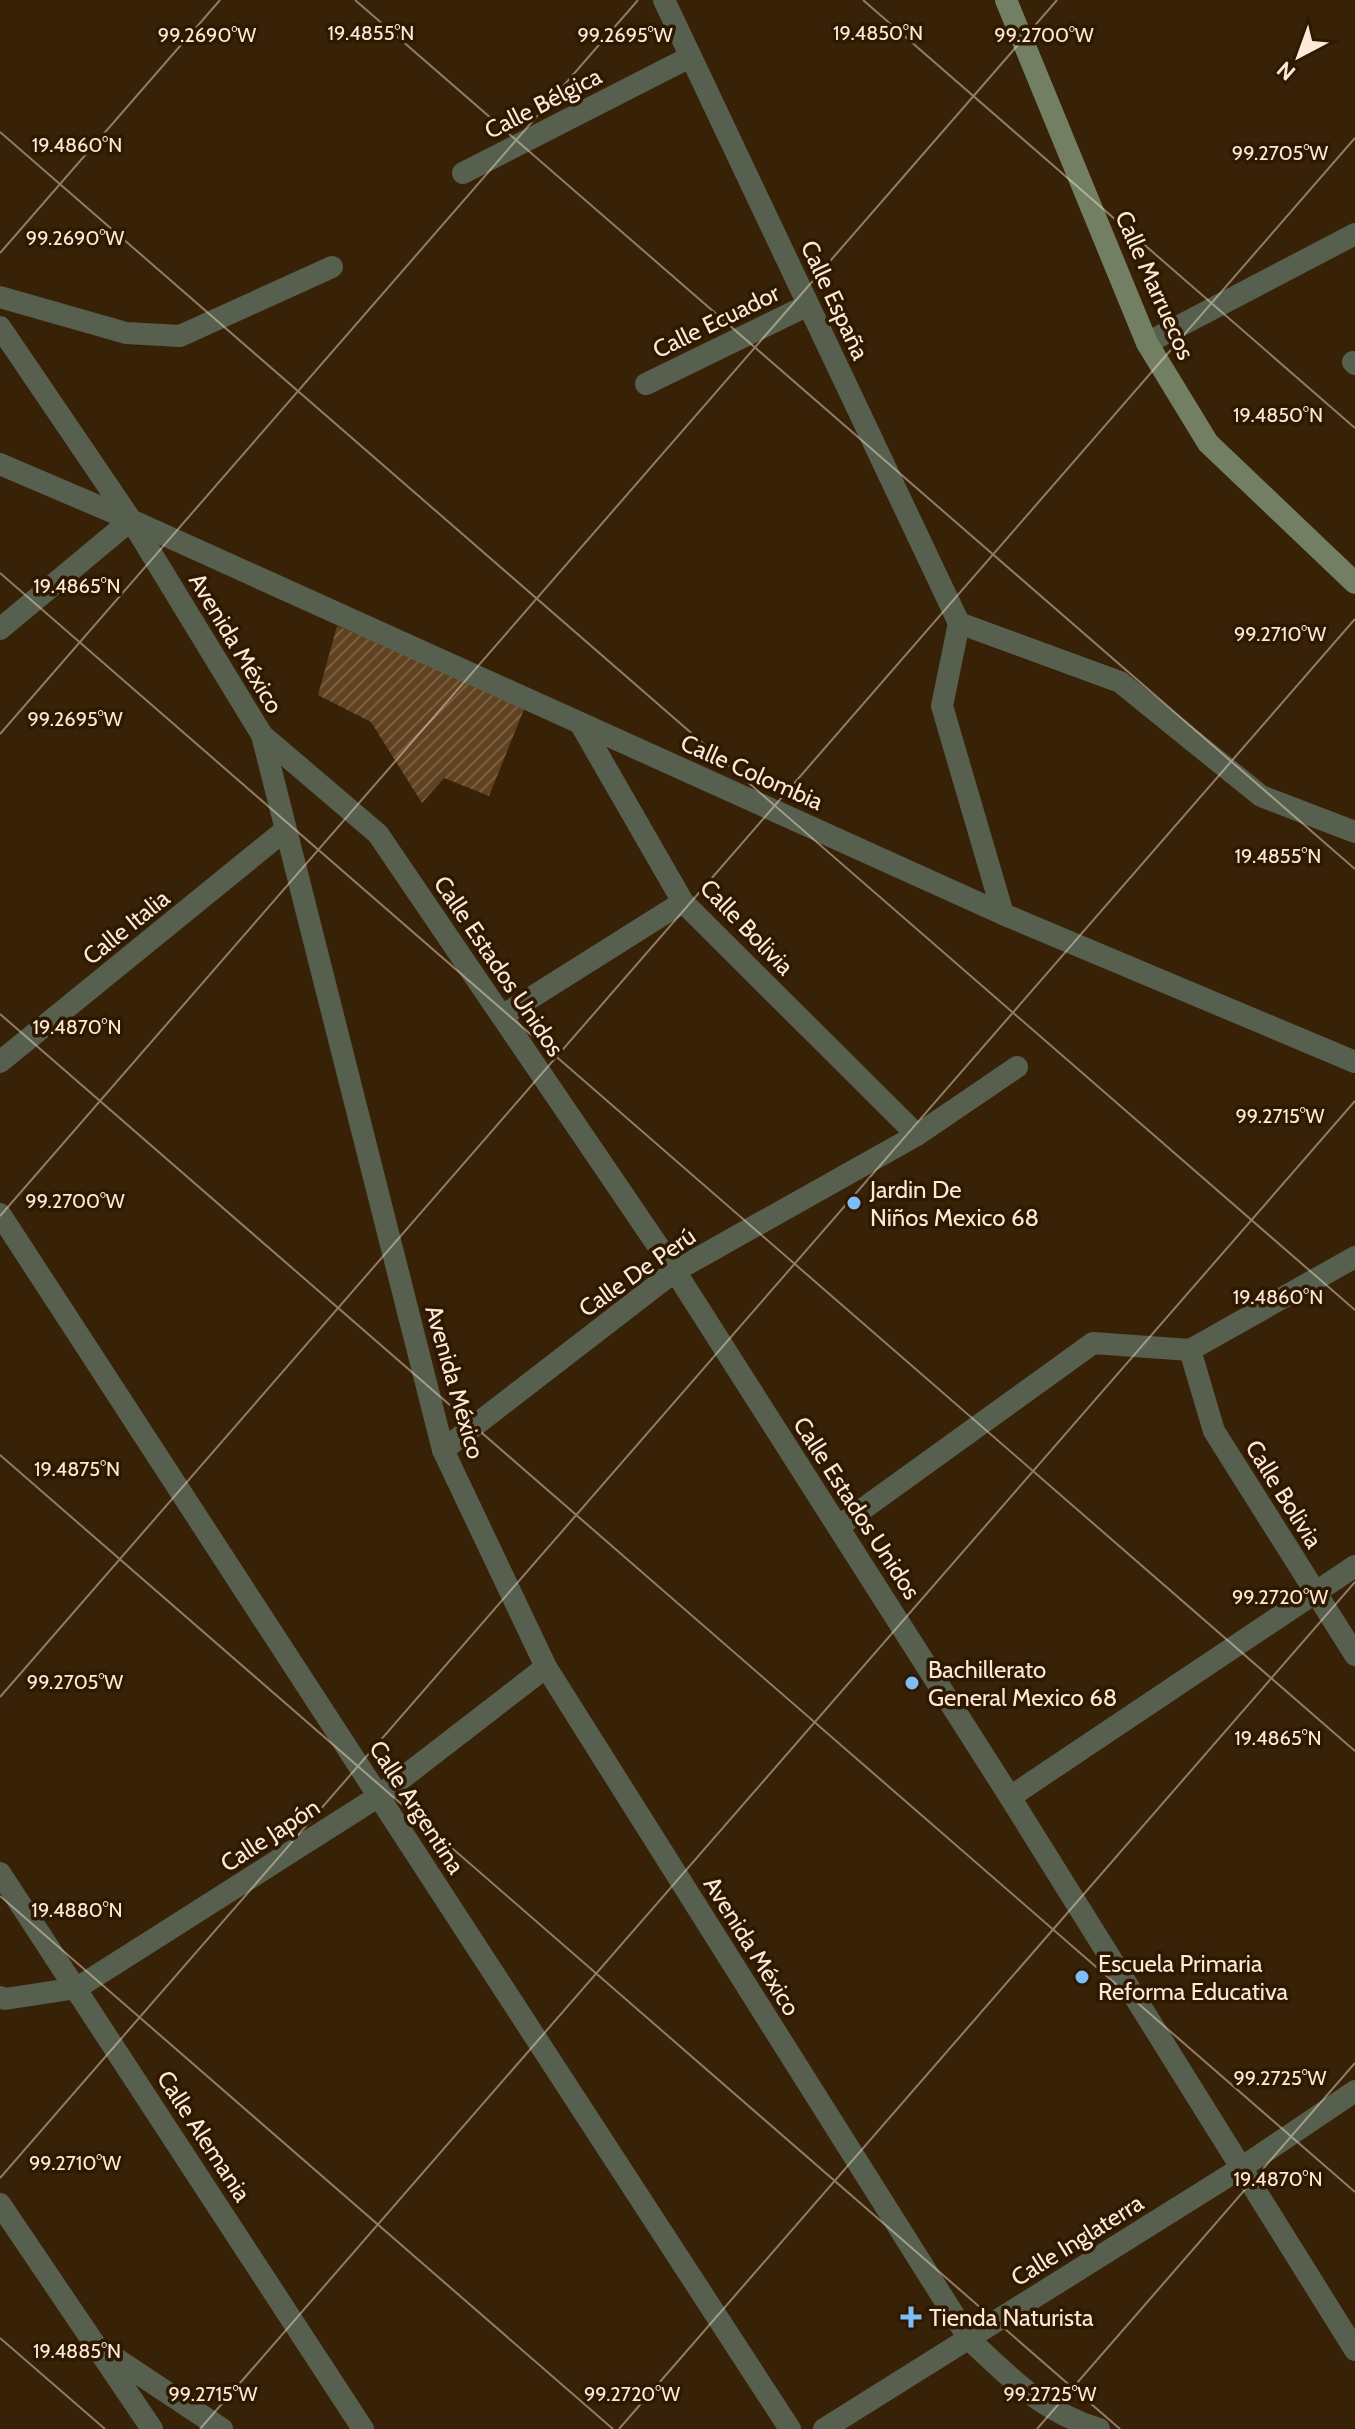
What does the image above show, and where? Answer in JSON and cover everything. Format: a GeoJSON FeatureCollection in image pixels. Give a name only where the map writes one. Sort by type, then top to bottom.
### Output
{"type":"FeatureCollection","features":[{"type":"Feature","properties":{"kind":"main road","name":"Calle Marruecos"},"geometry":{"type":"LineString","coordinates":[[1006,0],[1147,343],[1208,443],[1355,583]]}},
{"type":"Feature","properties":{"kind":"street","name":"Calle España"},"geometry":{"type":"LineString","coordinates":[[664,0],[959,623]]}},
{"type":"Feature","properties":{"kind":"street","name":"Calle Bélgica"},"geometry":{"type":"LineString","coordinates":[[463,173],[690,57]]}},
{"type":"Feature","properties":{"kind":"street"},"geometry":{"type":"LineString","coordinates":[[1147,343],[1355,234]]}},
{"type":"Feature","properties":{"kind":"street"},"geometry":{"type":"LineString","coordinates":[[0,297],[126,333],[180,336],[332,267]]}},
{"type":"Feature","properties":{"kind":"street","name":"Calle Ecuador"},"geometry":{"type":"LineString","coordinates":[[646,384],[808,305]]}},
{"type":"Feature","properties":{"kind":"street","name":"Avenida México"},"geometry":{"type":"LineString","coordinates":[[0,327],[131,520],[262,735],[443,1450],[546,1667],[969,2339],[1029,2396],[1068,2419],[1099,2429]]}},
{"type":"Feature","properties":{"kind":"street","name":"Calle Colombia"},"geometry":{"type":"LineString","coordinates":[[0,464],[131,520],[1003,914],[1355,1062]]}},
{"type":"Feature","properties":{"kind":"street"},"geometry":{"type":"LineString","coordinates":[[0,629],[131,520]]}},
{"type":"Feature","properties":{"kind":"street"},"geometry":{"type":"LineString","coordinates":[[1003,914],[942,706],[959,623],[1120,682],[1261,796],[1355,832]]}},
{"type":"Feature","properties":{"kind":"street","name":"Calle Bolivia"},"geometry":{"type":"LineString","coordinates":[[580,723],[683,902],[917,1135]]}},
{"type":"Feature","properties":{"kind":"street","name":"Calle Estados Unidos"},"geometry":{"type":"LineString","coordinates":[[262,735],[378,834],[675,1271],[1010,1797],[1355,2350]]}},
{"type":"Feature","properties":{"kind":"street","name":"Calle Italia"},"geometry":{"type":"LineString","coordinates":[[0,1062],[284,831]]}},
{"type":"Feature","properties":{"kind":"street"},"geometry":{"type":"LineString","coordinates":[[502,1016],[683,902]]}},
{"type":"Feature","properties":{"kind":"street","name":"Calle De Perú"},"geometry":{"type":"LineString","coordinates":[[443,1450],[675,1271],[917,1135],[1017,1067]]}},
{"type":"Feature","properties":{"kind":"street","name":"Calle Argentina"},"geometry":{"type":"LineString","coordinates":[[0,1214],[790,2429]]}},
{"type":"Feature","properties":{"kind":"street"},"geometry":{"type":"LineString","coordinates":[[838,1527],[1093,1343],[1190,1350],[1355,1257]]}},
{"type":"Feature","properties":{"kind":"street","name":"Calle Bolivia"},"geometry":{"type":"LineString","coordinates":[[1190,1350],[1214,1431],[1355,1655]]}},
{"type":"Feature","properties":{"kind":"street"},"geometry":{"type":"LineString","coordinates":[[1010,1797],[1355,1566]]}},
{"type":"Feature","properties":{"kind":"street","name":"Calle Japón"},"geometry":{"type":"LineString","coordinates":[[0,1997],[5,1999],[77,1988],[379,1796],[546,1667]]}},
{"type":"Feature","properties":{"kind":"street","name":"Calle Alemania"},"geometry":{"type":"LineString","coordinates":[[0,1873],[363,2429]]}},
{"type":"Feature","properties":{"kind":"street","name":"Calle Inglaterra"},"geometry":{"type":"LineString","coordinates":[[824,2429],[1241,2168],[1355,2091]]}},
{"type":"Feature","properties":{"kind":"street"},"geometry":{"type":"LineString","coordinates":[[0,2204],[152,2429]]}},
{"type":"Feature","properties":{"kind":"street"},"geometry":{"type":"LineString","coordinates":[[94,2344],[222,2429]]}},
{"type":"Feature","properties":{"kind":"building"},"geometry":{"type":"Polygon","coordinates":[[[337,626],[527,702],[489,796],[444,778],[422,803],[371,722],[318,695],[337,626]]]}},
{"type":"Feature","properties":{"kind":"place","name":"Jardin De Niños Mexico 68"},"geometry":{"type":"Point","coordinates":[854,1203]}},
{"type":"Feature","properties":{"kind":"place","name":"Bachillerato General Mexico 68"},"geometry":{"type":"Point","coordinates":[912,1683]}},
{"type":"Feature","properties":{"kind":"place","name":"Escuela Primaria Reforma Educativa"},"geometry":{"type":"Point","coordinates":[1082,1977]}},
{"type":"Feature","properties":{"kind":"place","name":"Tienda Naturista"},"geometry":{"type":"Point","coordinates":[911,2317]}}]}
